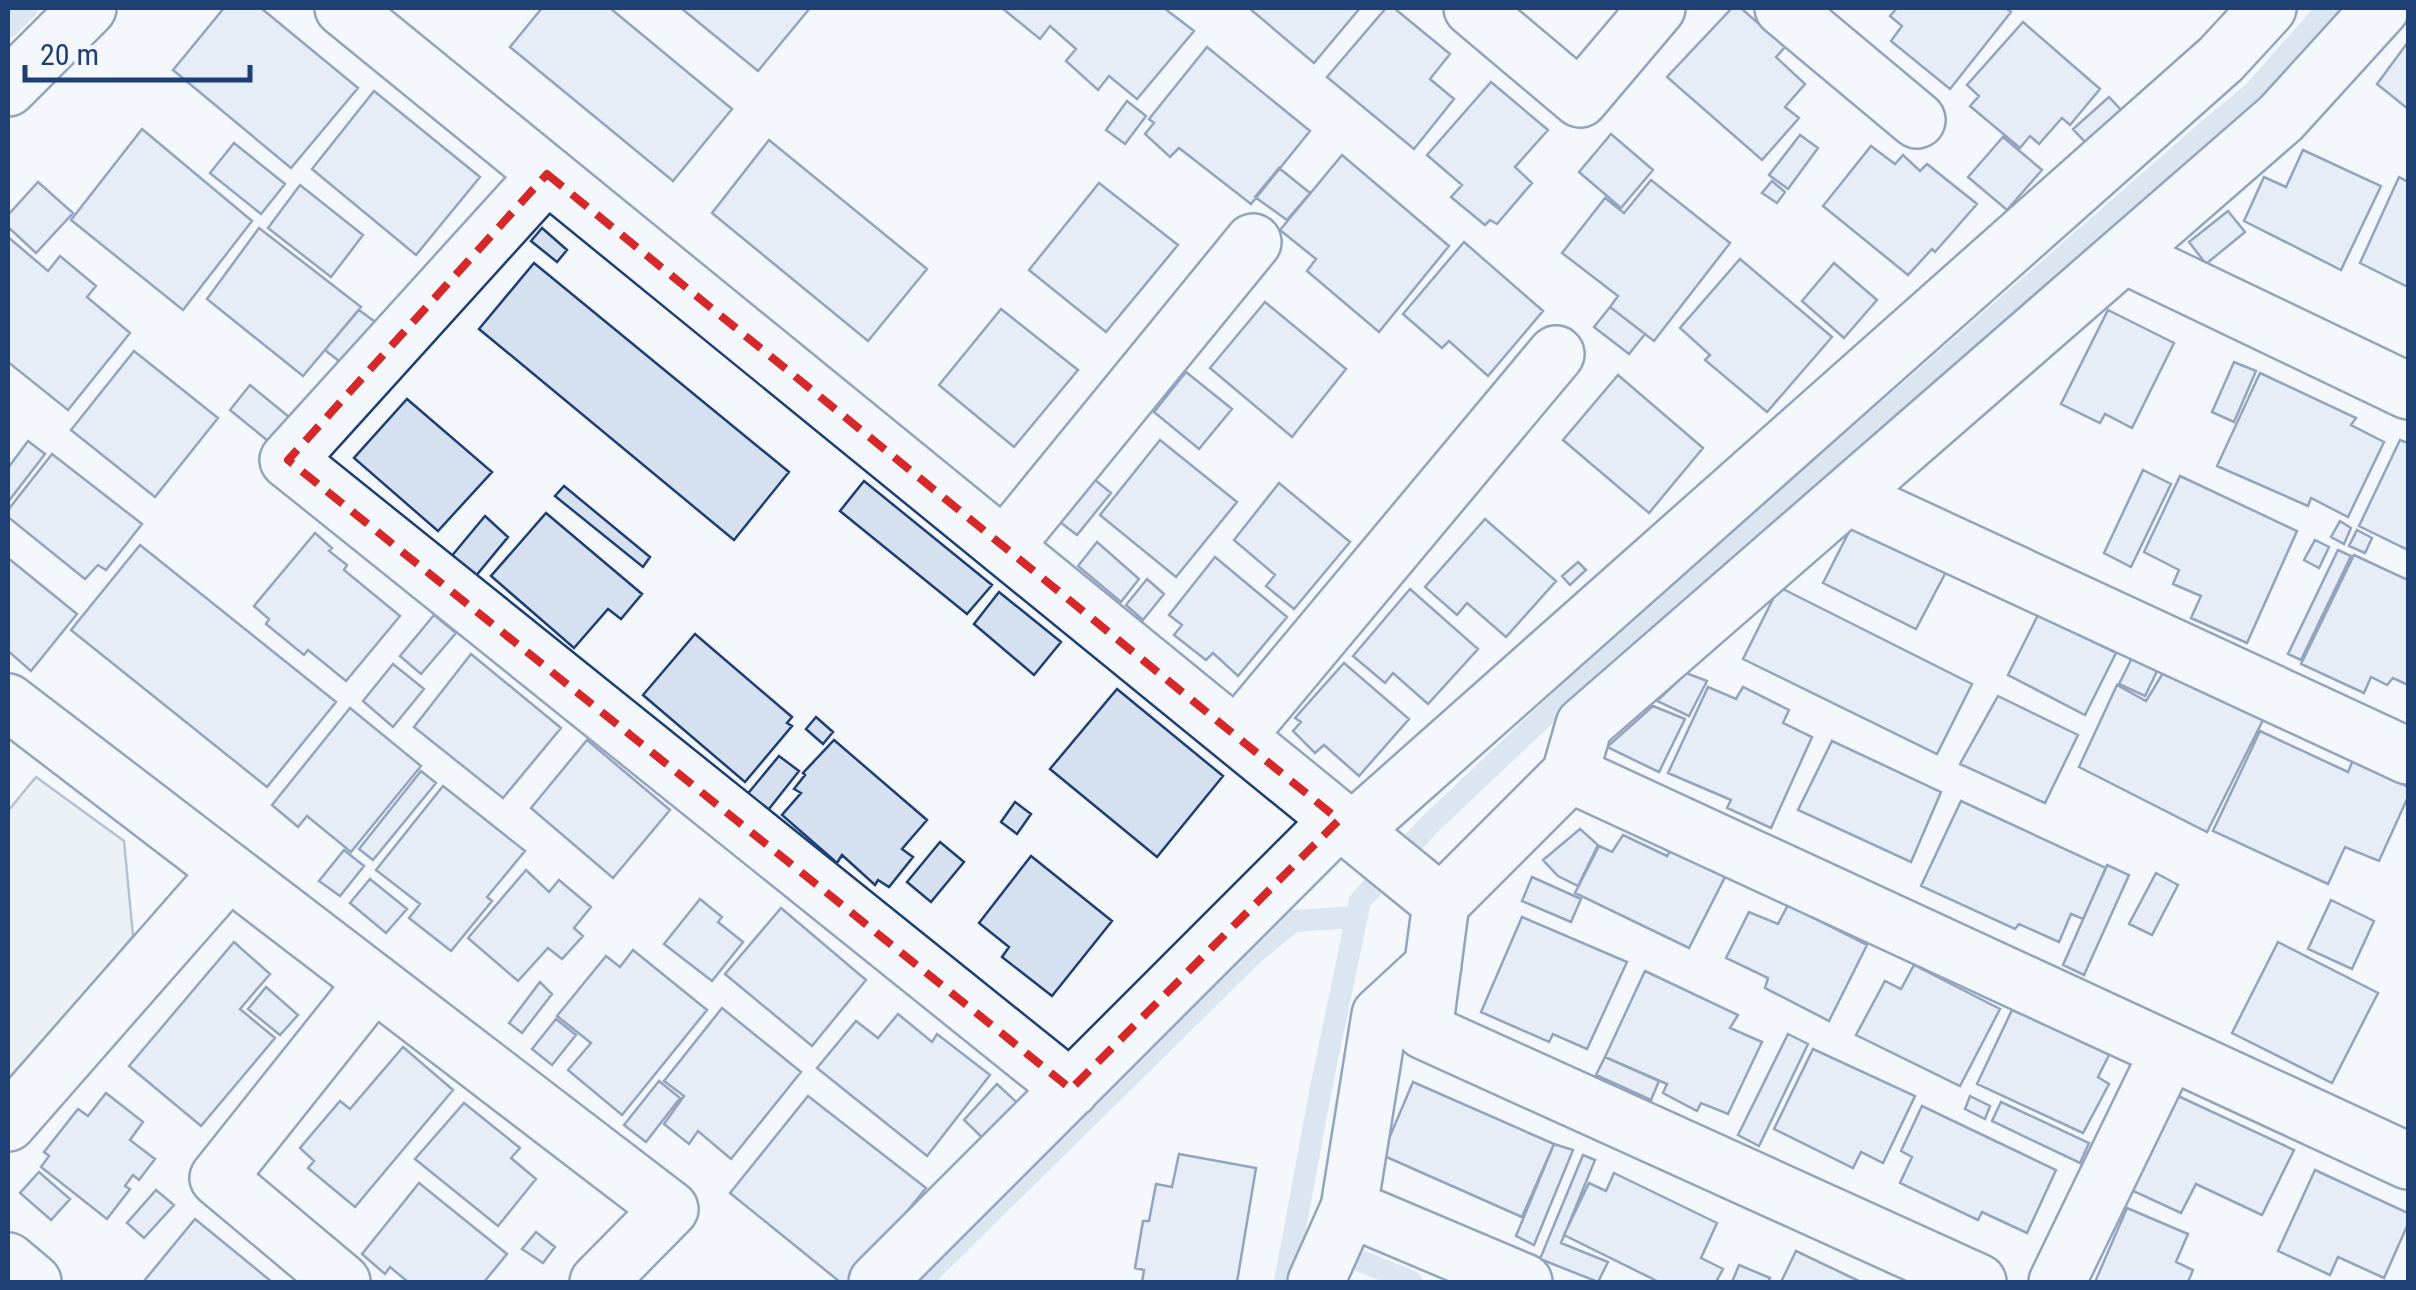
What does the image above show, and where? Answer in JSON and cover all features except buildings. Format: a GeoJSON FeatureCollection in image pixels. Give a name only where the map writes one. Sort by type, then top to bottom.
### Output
{"type":"FeatureCollection","features":[{"type":"Feature","properties":{"kind":"street"},"geometry":{"type":"LineString","coordinates":[[8,88],[88,8]]}},
{"type":"Feature","properties":{"kind":"street"},"geometry":{"type":"LineString","coordinates":[[343,8],[1430,893],[1433,966],[1424,1031],[1978,1282]]}},
{"type":"Feature","properties":{"kind":"street"},"geometry":{"type":"LineString","coordinates":[[1472,8],[1580,99],[1657,8]]}},
{"type":"Feature","properties":{"kind":"street"},"geometry":{"type":"LineString","coordinates":[[1784,8],[1916,120]]}},
{"type":"Feature","properties":{"kind":"street"},"geometry":{"type":"LineString","coordinates":[[877,1282],[1071,1089],[1353,831],[2221,59],[2268,8]]}},
{"type":"Feature","properties":{"kind":"street"},"geometry":{"type":"LineString","coordinates":[[1430,893],[1570,774],[1584,724],[2281,118],[2381,8]]}},
{"type":"Feature","properties":{"kind":"street"},"geometry":{"type":"LineString","coordinates":[[547,174],[288,460],[1071,1089]]}},
{"type":"Feature","properties":{"kind":"street"},"geometry":{"type":"LineString","coordinates":[[1004,547],[1253,242]]}},
{"type":"Feature","properties":{"kind":"street"},"geometry":{"type":"LineString","coordinates":[[2124,255],[2408,391]]}},
{"type":"Feature","properties":{"kind":"street"},"geometry":{"type":"LineString","coordinates":[[1237,736],[1556,354]]}},
{"type":"Feature","properties":{"kind":"street"},"geometry":{"type":"LineString","coordinates":[[1847,496],[2408,756]]}},
{"type":"Feature","properties":{"kind":"street"},"geometry":{"type":"LineString","coordinates":[[8,702],[670,1209],[598,1282]]}},
{"type":"Feature","properties":{"kind":"street"},"geometry":{"type":"LineString","coordinates":[[1570,774],[2408,1161]]}},
{"type":"Feature","properties":{"kind":"street"},"geometry":{"type":"LineString","coordinates":[[8,1122],[229,872]]}},
{"type":"Feature","properties":{"kind":"street"},"geometry":{"type":"LineString","coordinates":[[1433,966],[1380,1016],[1332,1247],[1524,1282]]}},
{"type":"Feature","properties":{"kind":"street"},"geometry":{"type":"LineString","coordinates":[[342,1282],[218,1178],[374,982]]}},
{"type":"Feature","properties":{"kind":"street"},"geometry":{"type":"LineString","coordinates":[[2057,1282],[2170,1051]]}},
{"type":"Feature","properties":{"kind":"street"},"geometry":{"type":"LineString","coordinates":[[8,1262],[34,1282]]}},
{"type":"Feature","properties":{"kind":"highlighted area"},"geometry":{"type":"Polygon","coordinates":[[[547,174],[1339,820],[1071,1089],[288,460],[547,174]]]}},
{"type":"Feature","properties":{"kind":"shaded area"},"geometry":{"type":"Polygon","coordinates":[[[36,777],[124,841],[133,936],[8,1088],[8,811],[36,777]]]}},
{"type":"Feature","properties":{"kind":"waterway"},"geometry":{"type":"LineString","coordinates":[[8,27],[27,8]]}},
{"type":"Feature","properties":{"kind":"waterway"},"geometry":{"type":"LineString","coordinates":[[1285,1282],[1360,901],[1429,825],[1609,655],[2253,93],[2328,8]]}},
{"type":"Feature","properties":{"kind":"waterway"},"geometry":{"type":"LineString","coordinates":[[920,1282],[1251,956],[1293,921],[1357,917]]}},
{"type":"Feature","properties":{"kind":"waterway"},"geometry":{"type":"LineString","coordinates":[[1329,1248],[1412,1282]]}}]}
